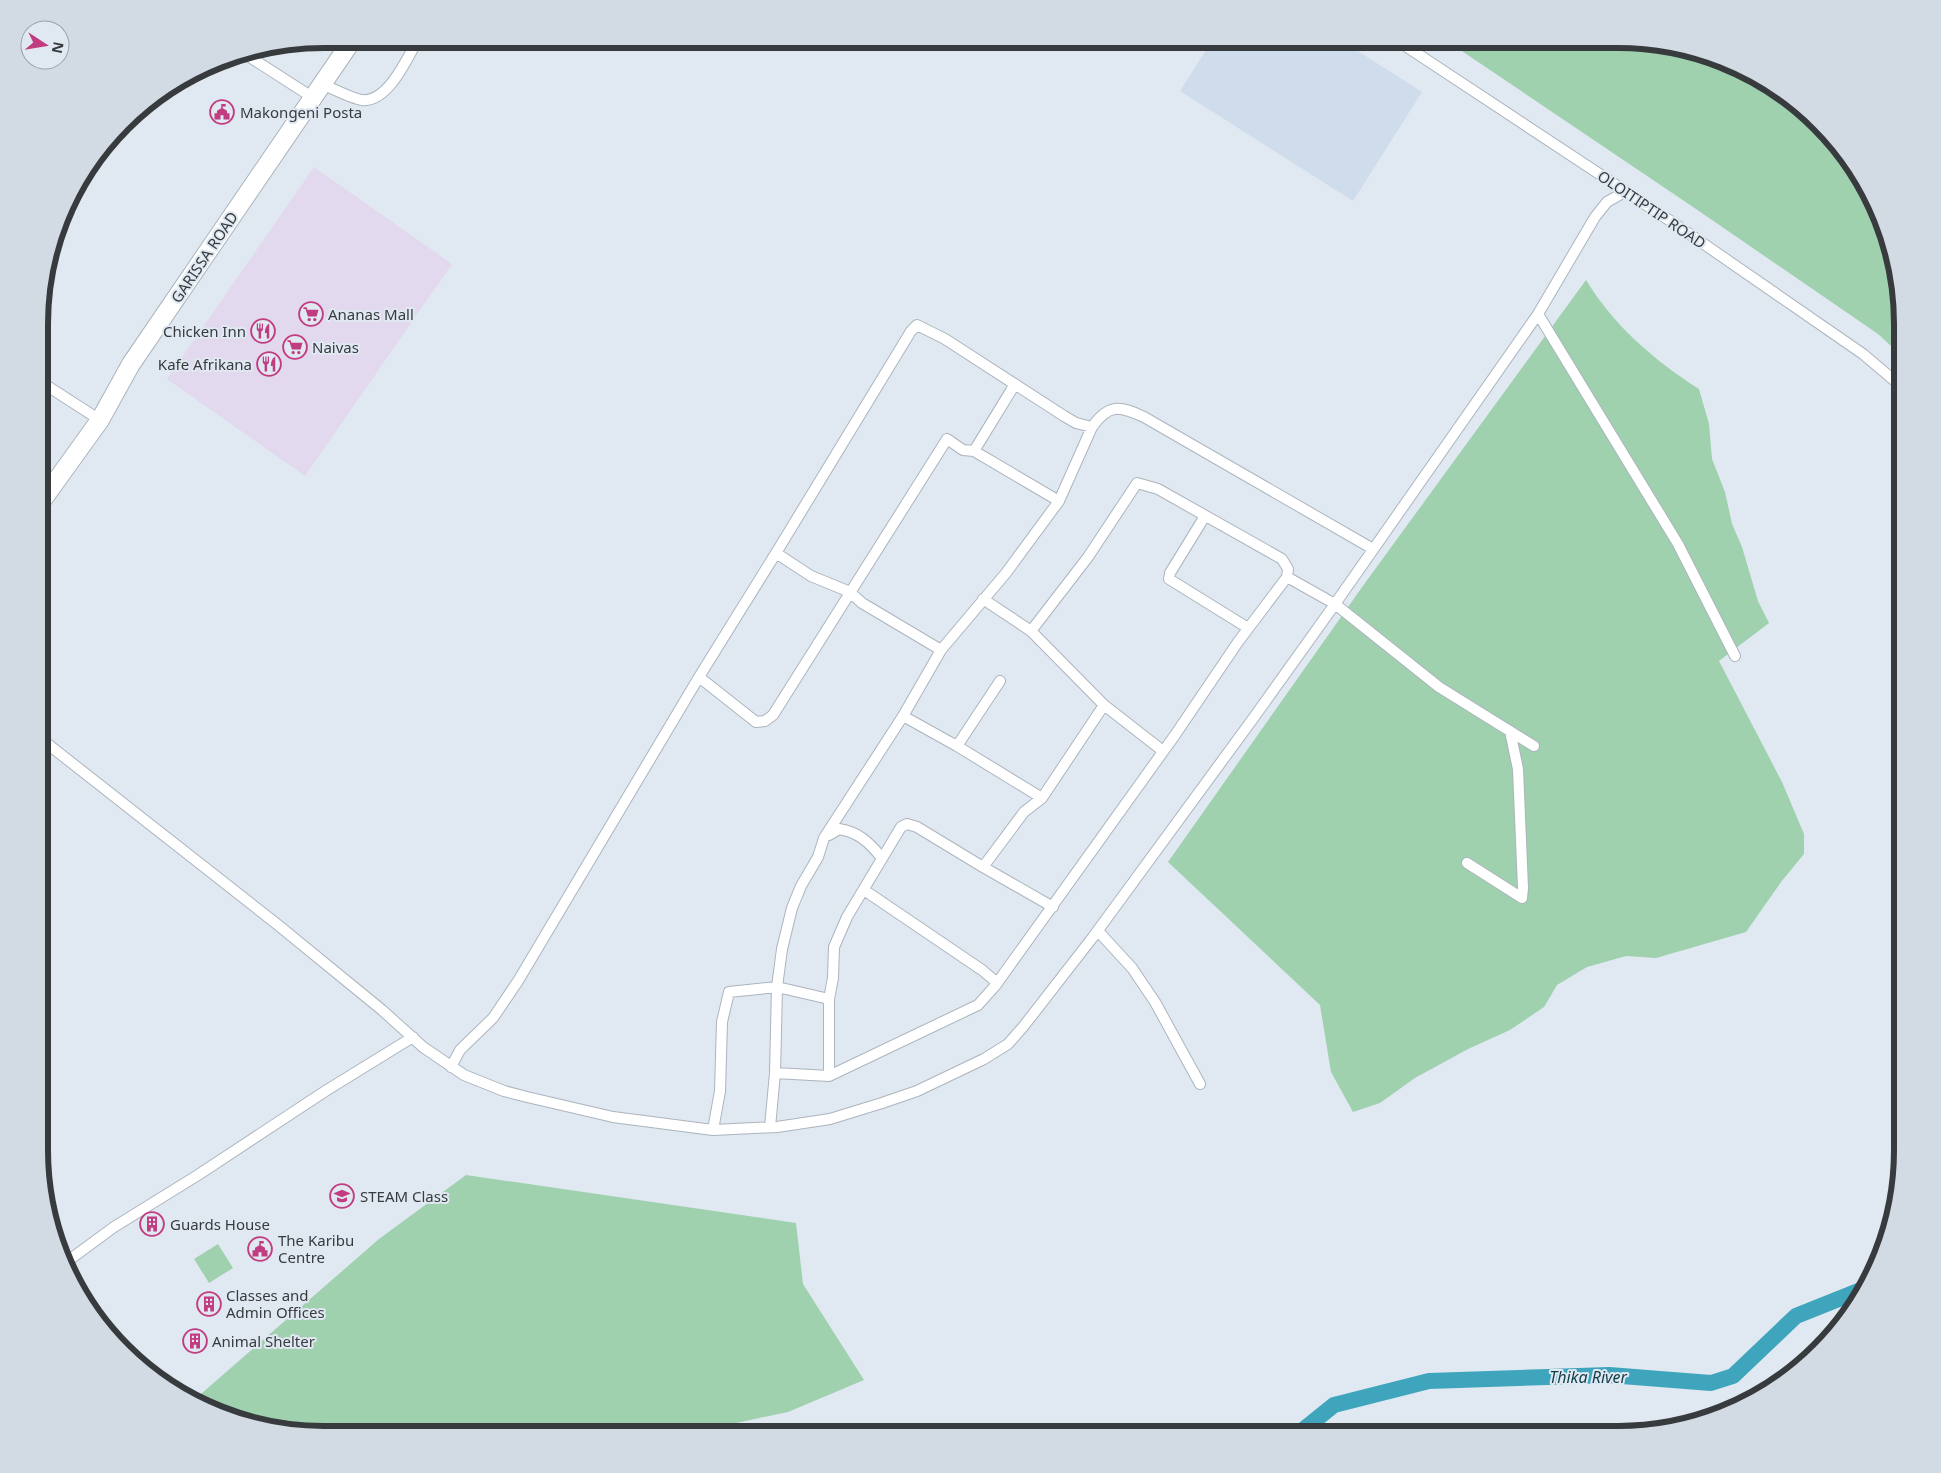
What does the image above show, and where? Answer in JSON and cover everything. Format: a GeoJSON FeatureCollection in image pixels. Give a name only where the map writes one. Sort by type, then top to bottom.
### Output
{"type":"FeatureCollection","features":[{"type":"Feature","properties":{"kind":"highway","name":"GARISSA ROAD"},"geometry":{"type":"LineString","coordinates":[[47,494],[100,420],[132,364],[347,48]]}},
{"type":"Feature","properties":{"kind":"street"},"geometry":{"type":"LineString","coordinates":[[252,57],[317,91],[363,100],[382,94],[400,72],[413,48]]}},
{"type":"Feature","properties":{"kind":"street","name":"OLOITIPTIP ROAD"},"geometry":{"type":"LineString","coordinates":[[1409,48],[1626,191],[1863,354],[1894,380]]}},
{"type":"Feature","properties":{"kind":"street"},"geometry":{"type":"LineString","coordinates":[[47,744],[285,931],[451,1067],[482,1083],[528,1097],[613,1117],[713,1130],[770,1127],[830,1119],[917,1091],[984,1060],[1008,1044],[1098,931],[1335,604],[1538,314],[1598,213],[1607,202],[1626,191]]}},
{"type":"Feature","properties":{"kind":"street"},"geometry":{"type":"LineString","coordinates":[[1538,314],[1678,544],[1735,656]]}},
{"type":"Feature","properties":{"kind":"street"},"geometry":{"type":"LineString","coordinates":[[451,1067],[460,1050],[493,1018],[518,981],[699,677],[916,325],[945,339],[1076,423],[1092,427]]}},
{"type":"Feature","properties":{"kind":"street"},"geometry":{"type":"LineString","coordinates":[[974,451],[1015,384]]}},
{"type":"Feature","properties":{"kind":"street"},"geometry":{"type":"LineString","coordinates":[[47,386],[100,420]]}},
{"type":"Feature","properties":{"kind":"street"},"geometry":{"type":"LineString","coordinates":[[770,1127],[775,1072],[777,987],[786,925],[801,886],[818,857],[824,838],[903,716],[941,650],[1006,573],[1059,501],[1092,427],[1110,409],[1127,409],[1144,417],[1373,549]]}},
{"type":"Feature","properties":{"kind":"street"},"geometry":{"type":"LineString","coordinates":[[699,677],[756,722],[764,721],[773,715],[947,439],[963,450],[974,451],[1059,501]]}},
{"type":"Feature","properties":{"kind":"street"},"geometry":{"type":"LineString","coordinates":[[775,1072],[829,1076],[978,1005],[995,986],[1053,907],[1248,628],[1287,577],[1288,569],[1282,559],[1158,489],[1137,483],[1088,557],[1031,631]]}},
{"type":"Feature","properties":{"kind":"street"},"geometry":{"type":"LineString","coordinates":[[1205,516],[1170,573],[1169,579],[1248,628]]}},
{"type":"Feature","properties":{"kind":"street"},"geometry":{"type":"LineString","coordinates":[[776,553],[810,576],[850,592],[862,603],[941,650]]}},
{"type":"Feature","properties":{"kind":"street"},"geometry":{"type":"LineString","coordinates":[[1287,577],[1335,604],[1439,687],[1534,746]]}},
{"type":"Feature","properties":{"kind":"street"},"geometry":{"type":"LineString","coordinates":[[983,599],[1031,631],[1104,705],[1163,751]]}},
{"type":"Feature","properties":{"kind":"street"},"geometry":{"type":"LineString","coordinates":[[957,746],[1000,681]]}},
{"type":"Feature","properties":{"kind":"street"},"geometry":{"type":"LineString","coordinates":[[982,867],[1024,812],[1042,798],[1104,705]]}},
{"type":"Feature","properties":{"kind":"street"},"geometry":{"type":"LineString","coordinates":[[903,716],[957,746],[1042,798]]}},
{"type":"Feature","properties":{"kind":"street"},"geometry":{"type":"LineString","coordinates":[[1467,863],[1522,898],[1518,769],[1510,731]]}},
{"type":"Feature","properties":{"kind":"street"},"geometry":{"type":"LineString","coordinates":[[829,1076],[829,999],[833,978],[834,947],[847,916],[900,827],[907,824],[917,827],[982,867],[1053,907]]}},
{"type":"Feature","properties":{"kind":"street"},"geometry":{"type":"LineString","coordinates":[[824,838],[836,829],[849,830],[865,840],[881,857]]}},
{"type":"Feature","properties":{"kind":"street"},"geometry":{"type":"LineString","coordinates":[[864,890],[982,970],[995,982],[995,986]]}},
{"type":"Feature","properties":{"kind":"street"},"geometry":{"type":"LineString","coordinates":[[1098,931],[1132,968],[1150,995],[1200,1084]]}},
{"type":"Feature","properties":{"kind":"street"},"geometry":{"type":"LineString","coordinates":[[713,1130],[720,1091],[722,1022],[729,992],[777,987],[829,999]]}},
{"type":"Feature","properties":{"kind":"street"},"geometry":{"type":"LineString","coordinates":[[70,1259],[114,1227],[413,1037]]}},
{"type":"Feature","properties":{"kind":"shaded area"},"geometry":{"type":"Polygon","coordinates":[[[1207,48],[1353,48],[1422,92],[1353,201],[1180,91],[1207,48]]]}},
{"type":"Feature","properties":{"kind":"shaded area","name":"Ananas Mall"},"geometry":{"type":"Polygon","coordinates":[[[314,167],[452,264],[305,476],[167,379],[314,167]]]}},
{"type":"Feature","properties":{"kind":"green space"},"geometry":{"type":"Polygon","coordinates":[[[1457,48],[1636,48],[1672,53],[1723,68],[1756,84],[1786,104],[1813,128],[1837,155],[1857,185],[1873,218],[1884,252],[1891,287],[1894,349],[1878,334],[1457,48]]]}},
{"type":"Feature","properties":{"kind":"green space"},"geometry":{"type":"Polygon","coordinates":[[[1586,280],[1609,312],[1636,341],[1699,389],[1709,424],[1712,459],[1725,492],[1732,524],[1742,547],[1758,601],[1769,623],[1719,661],[1782,782],[1804,834],[1804,854],[1781,882],[1746,932],[1656,958],[1626,956],[1587,967],[1557,985],[1544,1007],[1510,1030],[1468,1049],[1415,1078],[1380,1103],[1353,1112],[1331,1072],[1320,1005],[1168,862],[1365,583],[1586,280]]]}},
{"type":"Feature","properties":{"kind":"green space"},"geometry":{"type":"Polygon","coordinates":[[[466,1175],[796,1223],[803,1284],[864,1380],[788,1412],[727,1425],[323,1426],[287,1423],[252,1416],[218,1405],[199,1396],[379,1239],[466,1175]]]}},
{"type":"Feature","properties":{"kind":"green space"},"geometry":{"type":"Polygon","coordinates":[[[218,1244],[233,1268],[209,1283],[194,1259],[218,1244]]]}},
{"type":"Feature","properties":{"kind":"waterway","name":"Thika River"},"geometry":{"type":"LineString","coordinates":[[1308,1426],[1334,1405],[1429,1381],[1609,1375],[1711,1383],[1733,1376],[1796,1316],[1854,1293]]}},
{"type":"Feature","properties":{"kind":"place","name":"Makongeni Posta"},"geometry":{"type":"Point","coordinates":[222,112]}},
{"type":"Feature","properties":{"kind":"place","name":"Ananas Mall"},"geometry":{"type":"Point","coordinates":[311,314]}},
{"type":"Feature","properties":{"kind":"place","name":"Chicken Inn"},"geometry":{"type":"Point","coordinates":[263,331]}},
{"type":"Feature","properties":{"kind":"place","name":"Naivas"},"geometry":{"type":"Point","coordinates":[295,347]}},
{"type":"Feature","properties":{"kind":"place","name":"Kafe Afrikana"},"geometry":{"type":"Point","coordinates":[269,364]}},
{"type":"Feature","properties":{"kind":"place","name":"STEAM Class"},"geometry":{"type":"Point","coordinates":[342,1196]}},
{"type":"Feature","properties":{"kind":"place","name":"Guards House"},"geometry":{"type":"Point","coordinates":[152,1224]}},
{"type":"Feature","properties":{"kind":"place","name":"The Karibu Centre"},"geometry":{"type":"Point","coordinates":[260,1249]}},
{"type":"Feature","properties":{"kind":"place","name":"Classes and Admin Offices"},"geometry":{"type":"Point","coordinates":[209,1304]}},
{"type":"Feature","properties":{"kind":"place","name":"Animal Shelter"},"geometry":{"type":"Point","coordinates":[195,1341]}}]}
